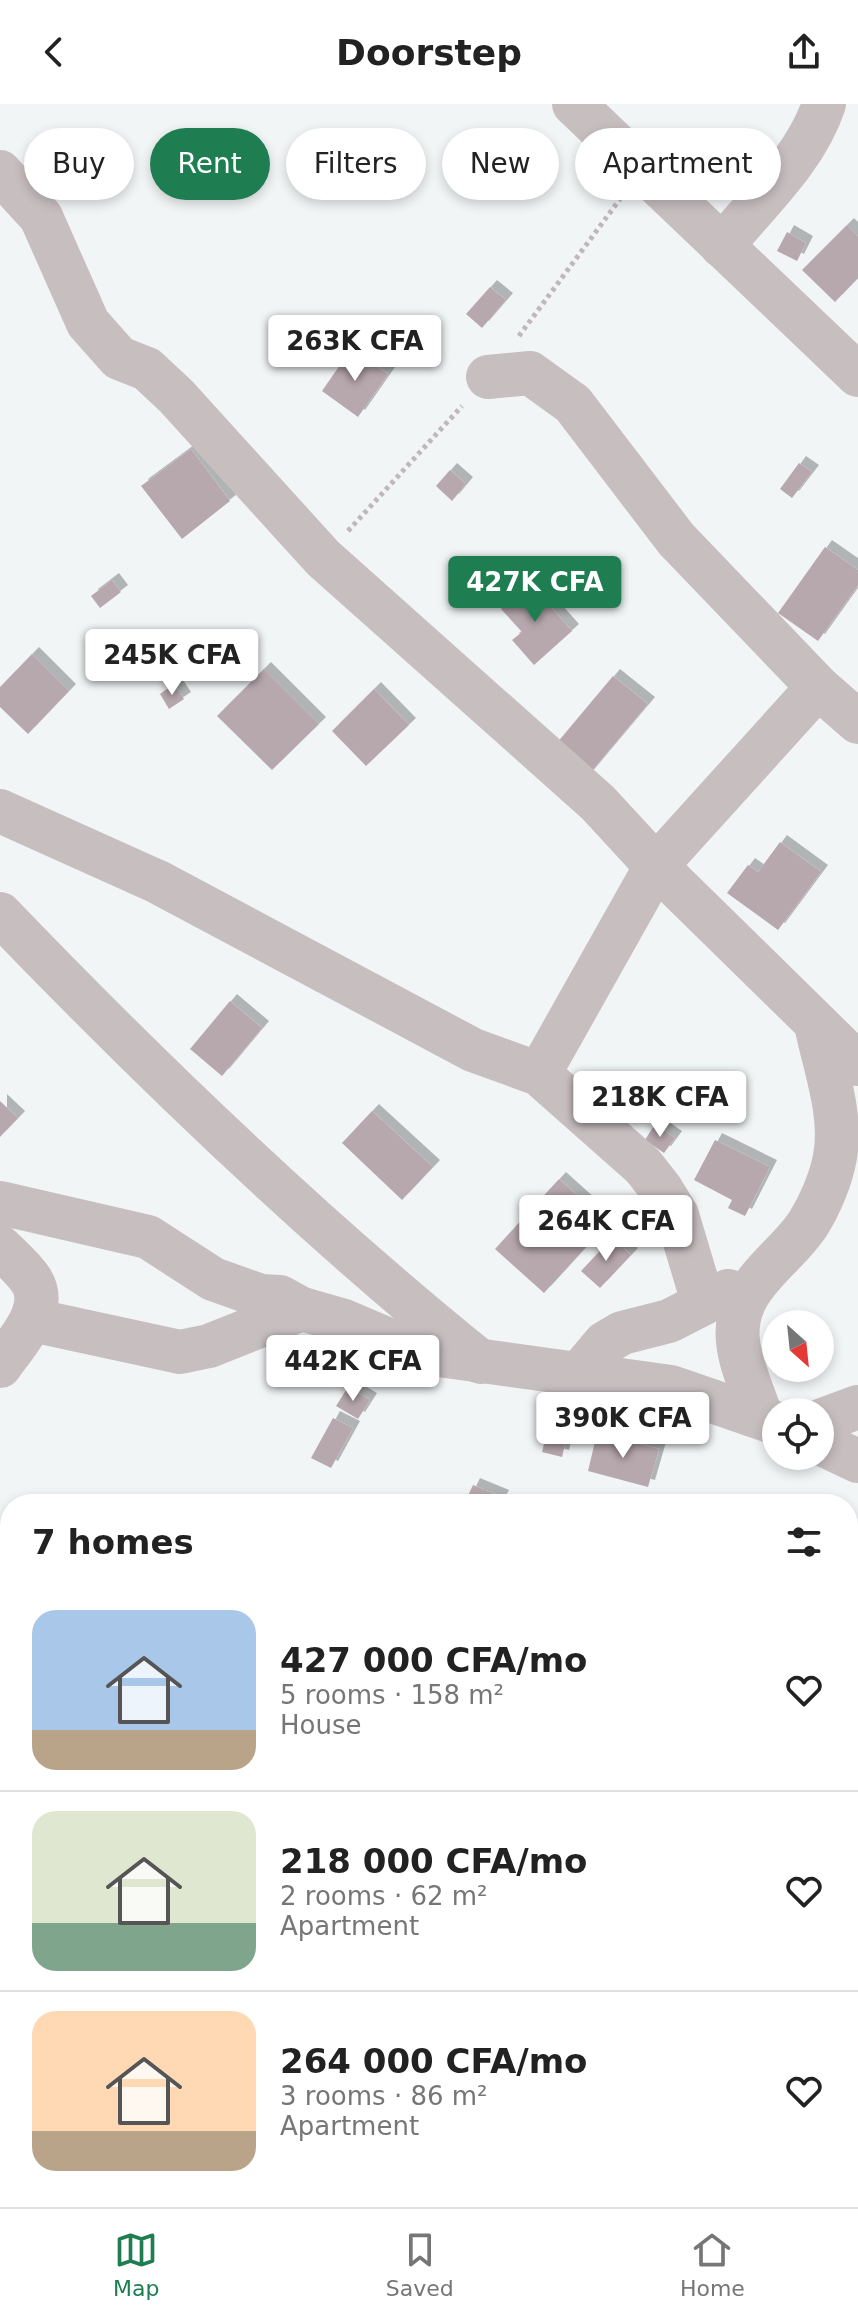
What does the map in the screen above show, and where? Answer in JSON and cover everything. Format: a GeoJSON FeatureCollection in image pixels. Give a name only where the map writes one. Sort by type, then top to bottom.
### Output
{"type":"FeatureCollection","features":[{"type":"Feature","properties":{"kind":"street"},"geometry":{"type":"LineString","coordinates":[[574,104],[858,375]]}},
{"type":"Feature","properties":{"kind":"street"},"geometry":{"type":"LineString","coordinates":[[722,246],[797,156],[818,124],[824,104]]}},
{"type":"Feature","properties":{"kind":"street"},"geometry":{"type":"LineString","coordinates":[[0,172],[41,217],[88,323],[119,358],[147,369],[176,396],[323,558],[598,803],[656,866],[858,1064]]}},
{"type":"Feature","properties":{"kind":"street"},"geometry":{"type":"LineString","coordinates":[[488,377],[530,373],[573,404],[676,539],[818,687],[858,722]]}},
{"type":"Feature","properties":{"kind":"street"},"geometry":{"type":"LineString","coordinates":[[539,1074],[656,866],[818,687]]}},
{"type":"Feature","properties":{"kind":"street"},"geometry":{"type":"LineString","coordinates":[[0,811],[158,882],[473,1050],[539,1074],[643,1166],[661,1189],[677,1215],[703,1302]]}},
{"type":"Feature","properties":{"kind":"street"},"geometry":{"type":"LineString","coordinates":[[0,914],[96,1014],[379,1280],[483,1363]]}},
{"type":"Feature","properties":{"kind":"street"},"geometry":{"type":"LineString","coordinates":[[762,1402],[738,1341],[739,1313],[756,1279],[807,1225],[823,1195],[836,1155],[834,1110],[816,1024]]}},
{"type":"Feature","properties":{"kind":"street"},"geometry":{"type":"LineString","coordinates":[[823,1195],[858,1162]]}},
{"type":"Feature","properties":{"kind":"street"},"geometry":{"type":"LineString","coordinates":[[0,1203],[148,1237],[213,1279],[261,1296],[280,1297],[302,1309],[344,1321],[417,1352],[671,1387],[762,1418]]}},
{"type":"Feature","properties":{"kind":"street"},"geometry":{"type":"LineString","coordinates":[[0,1247],[33,1283],[32,1320],[0,1366]]}},
{"type":"Feature","properties":{"kind":"street"},"geometry":{"type":"LineString","coordinates":[[579,1374],[605,1343],[622,1333],[669,1321],[756,1279]]}},
{"type":"Feature","properties":{"kind":"street"},"geometry":{"type":"LineString","coordinates":[[32,1320],[180,1352],[209,1346],[302,1309]]}},
{"type":"Feature","properties":{"kind":"street"},"geometry":{"type":"LineString","coordinates":[[834,1416],[858,1407]]}},
{"type":"Feature","properties":{"kind":"street"},"geometry":{"type":"LineString","coordinates":[[834,1450],[858,1461]]}},
{"type":"Feature","properties":{"kind":"building"},"geometry":{"type":"Polygon","coordinates":[[[847,225],[858,236],[858,278],[835,302],[802,270],[847,225]]]}},
{"type":"Feature","properties":{"kind":"building"},"geometry":{"type":"Polygon","coordinates":[[[787,232],[806,243],[797,261],[777,251],[787,232]]]}},
{"type":"Feature","properties":{"kind":"building"},"geometry":{"type":"Polygon","coordinates":[[[490,287],[506,300],[482,328],[466,314],[490,287]]]}},
{"type":"Feature","properties":{"kind":"building"},"geometry":{"type":"Polygon","coordinates":[[[351,349],[388,374],[358,417],[322,391],[351,349]]]}},
{"type":"Feature","properties":{"kind":"building"},"geometry":{"type":"Polygon","coordinates":[[[191,449],[230,501],[182,539],[141,486],[191,449]]]}},
{"type":"Feature","properties":{"kind":"building"},"geometry":{"type":"Polygon","coordinates":[[[799,463],[812,472],[792,498],[780,489],[799,463]]]}},
{"type":"Feature","properties":{"kind":"building"},"geometry":{"type":"Polygon","coordinates":[[[450,470],[466,484],[452,501],[436,486],[450,470]]]}},
{"type":"Feature","properties":{"kind":"building"},"geometry":{"type":"Polygon","coordinates":[[[825,547],[858,570],[858,585],[818,641],[778,613],[825,547]]]}},
{"type":"Feature","properties":{"kind":"building"},"geometry":{"type":"Polygon","coordinates":[[[112,580],[121,592],[100,608],[91,596],[112,580]]]}},
{"type":"Feature","properties":{"kind":"building"},"geometry":{"type":"Polygon","coordinates":[[[530,584],[572,631],[534,665],[512,640],[522,632],[501,609],[530,584]]]}},
{"type":"Feature","properties":{"kind":"building"},"geometry":{"type":"Polygon","coordinates":[[[32,654],[69,691],[28,734],[0,707],[0,687],[32,654]]]}},
{"type":"Feature","properties":{"kind":"building"},"geometry":{"type":"Polygon","coordinates":[[[264,669],[319,724],[272,770],[217,716],[264,669]]]}},
{"type":"Feature","properties":{"kind":"building"},"geometry":{"type":"Polygon","coordinates":[[[613,676],[648,704],[585,779],[551,750],[613,676]]]}},
{"type":"Feature","properties":{"kind":"building"},"geometry":{"type":"Polygon","coordinates":[[[174,684],[184,699],[169,709],[160,694],[174,684]]]}},
{"type":"Feature","properties":{"kind":"building"},"geometry":{"type":"Polygon","coordinates":[[[374,689],[409,725],[366,766],[332,731],[374,689]]]}},
{"type":"Feature","properties":{"kind":"building"},"geometry":{"type":"Polygon","coordinates":[[[780,842],[821,872],[778,930],[727,893],[748,865],[758,872],[780,842]]]}},
{"type":"Feature","properties":{"kind":"building"},"geometry":{"type":"Polygon","coordinates":[[[230,1001],[262,1028],[222,1076],[190,1049],[230,1001]]]}},
{"type":"Feature","properties":{"kind":"building"},"geometry":{"type":"Polygon","coordinates":[[[0,1101],[18,1118],[0,1137],[0,1101]]]}},
{"type":"Feature","properties":{"kind":"building"},"geometry":{"type":"Polygon","coordinates":[[[372,1111],[433,1167],[402,1200],[342,1143],[372,1111]]]}},
{"type":"Feature","properties":{"kind":"building"},"geometry":{"type":"Polygon","coordinates":[[[655,1124],[675,1138],[664,1153],[645,1140],[655,1124]]]}},
{"type":"Feature","properties":{"kind":"building"},"geometry":{"type":"Polygon","coordinates":[[[715,1140],[770,1167],[745,1216],[728,1208],[732,1200],[694,1180],[715,1140]]]}},
{"type":"Feature","properties":{"kind":"building"},"geometry":{"type":"Polygon","coordinates":[[[559,1179],[608,1223],[544,1293],[495,1249],[559,1179]]]}},
{"type":"Feature","properties":{"kind":"building"},"geometry":{"type":"Polygon","coordinates":[[[612,1238],[631,1255],[600,1288],[581,1271],[612,1238]]]}},
{"type":"Feature","properties":{"kind":"building"},"geometry":{"type":"Polygon","coordinates":[[[348,1387],[370,1400],[358,1419],[336,1406],[348,1387]]]}},
{"type":"Feature","properties":{"kind":"building"},"geometry":{"type":"Polygon","coordinates":[[[333,1418],[353,1428],[331,1468],[311,1458],[333,1418]]]}},
{"type":"Feature","properties":{"kind":"building"},"geometry":{"type":"Polygon","coordinates":[[[548,1427],[568,1432],[562,1457],[542,1452],[548,1427]]]}},
{"type":"Feature","properties":{"kind":"building"},"geometry":{"type":"Polygon","coordinates":[[[597,1433],[659,1449],[648,1487],[588,1471],[597,1433]]]}},
{"type":"Feature","properties":{"kind":"building"},"geometry":{"type":"Polygon","coordinates":[[[473,1485],[495,1494],[469,1494],[473,1485]]]}}]}
